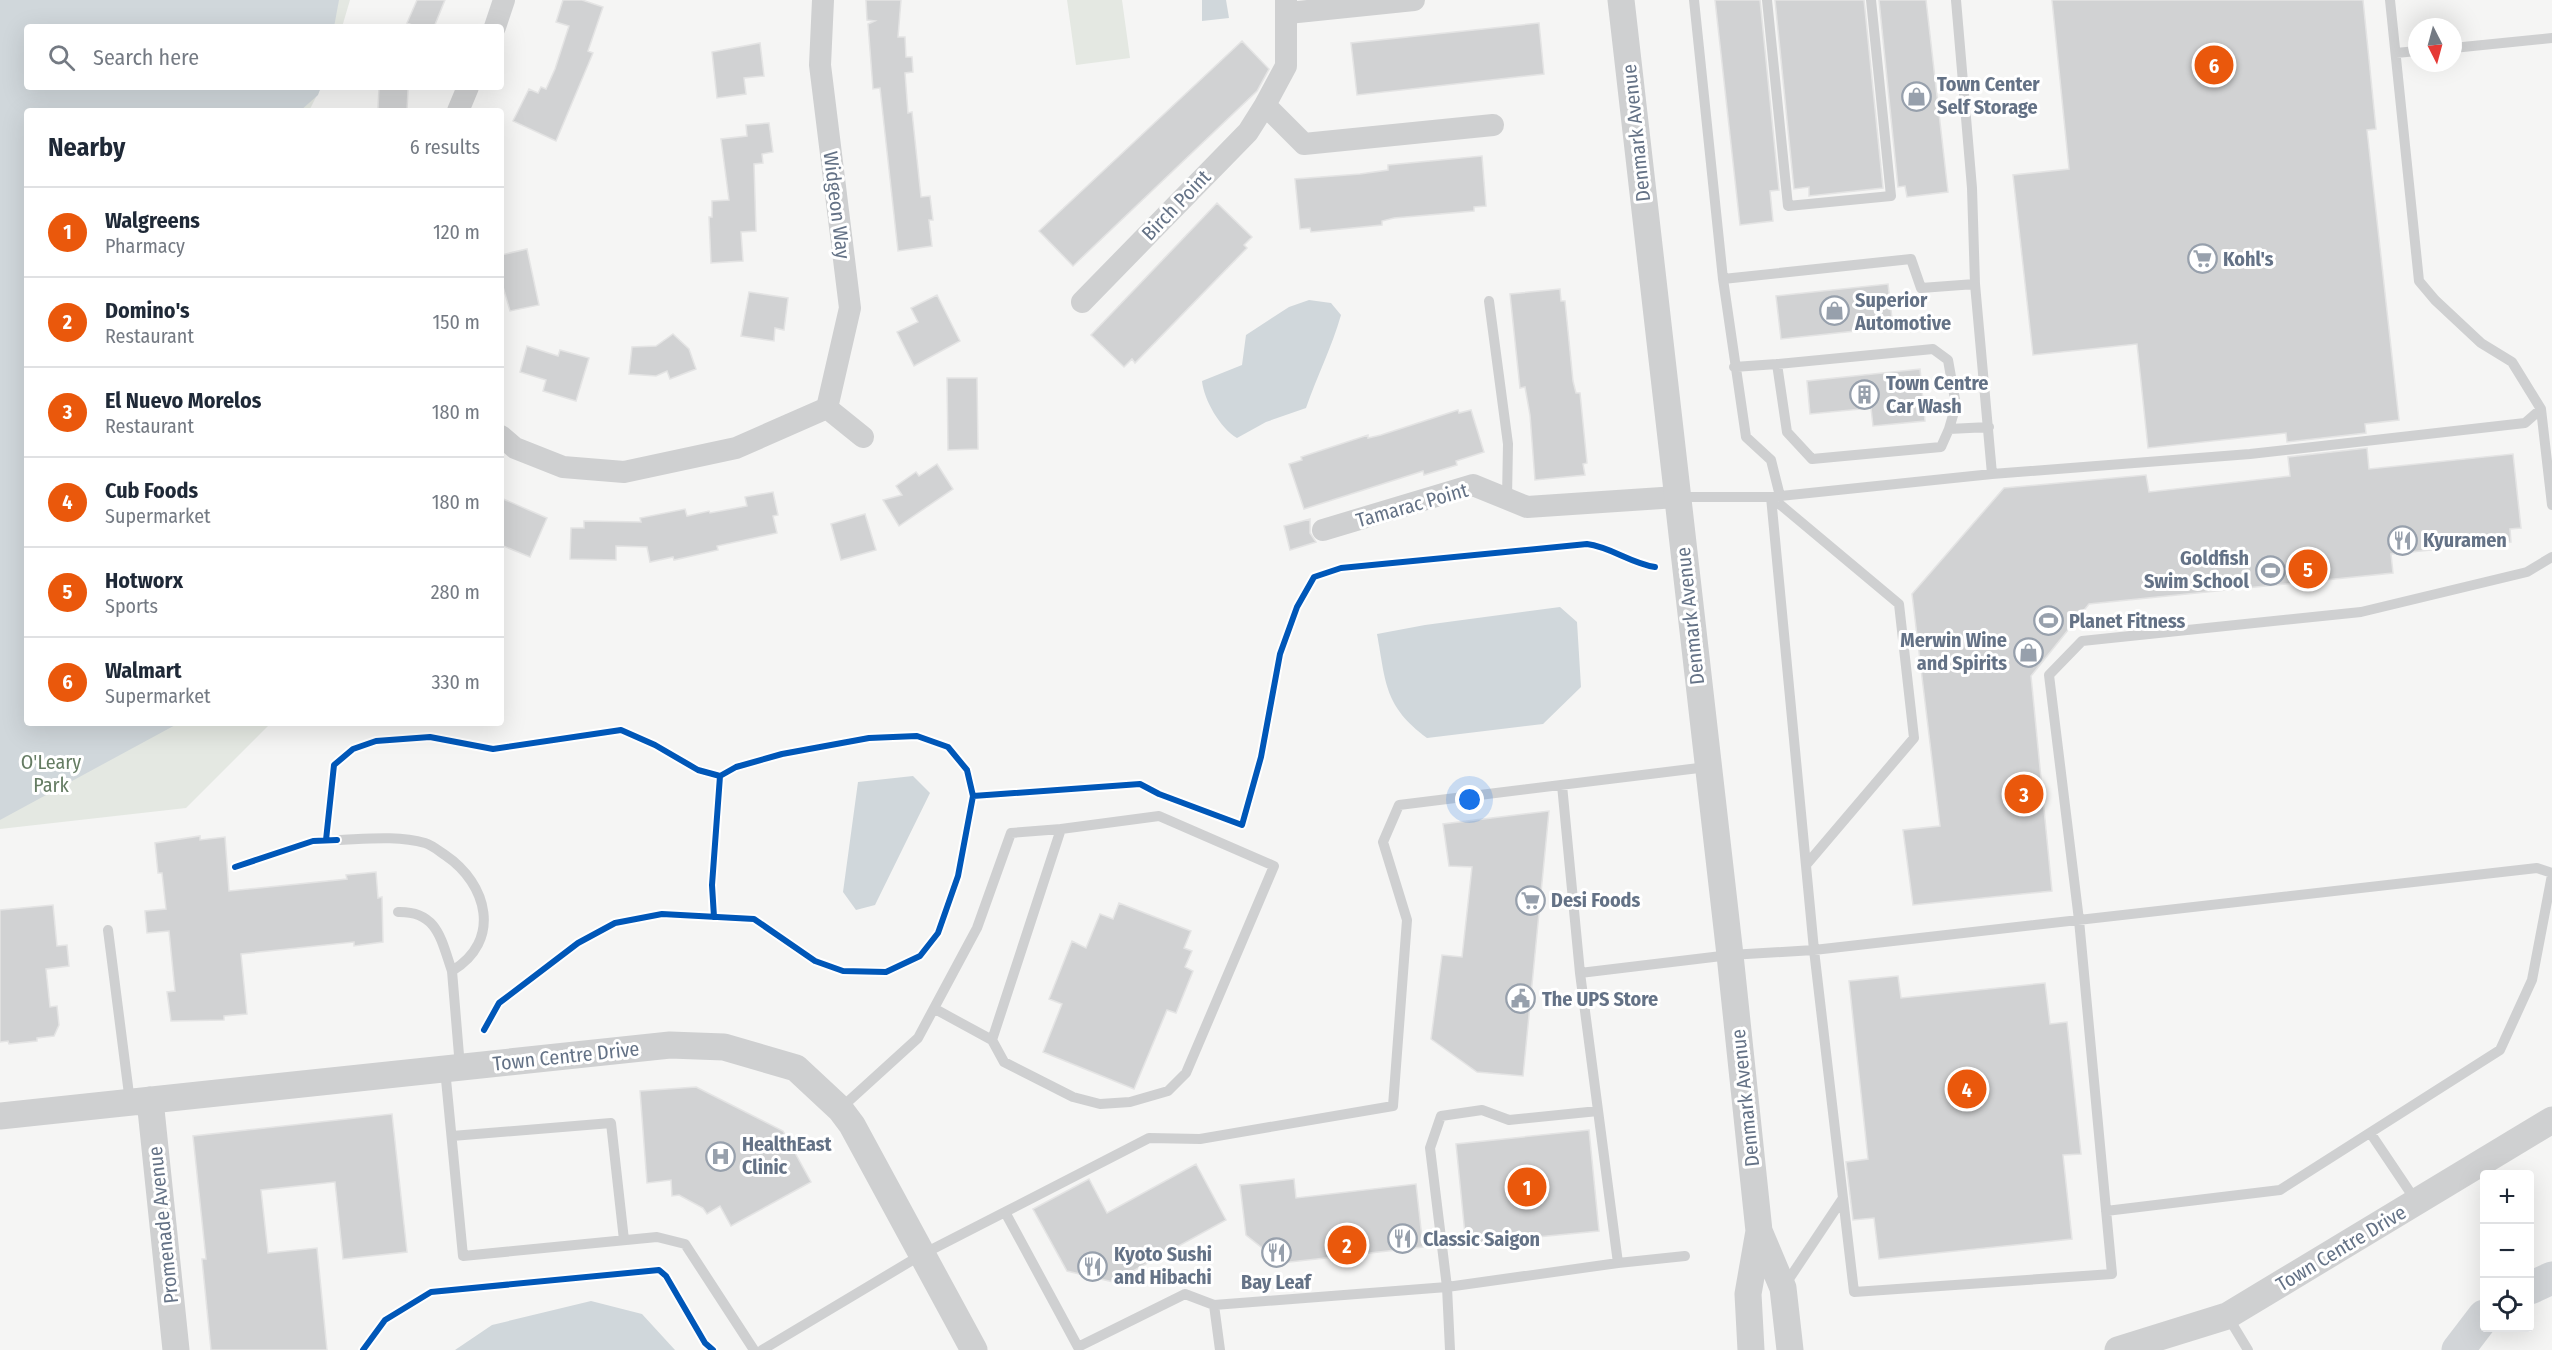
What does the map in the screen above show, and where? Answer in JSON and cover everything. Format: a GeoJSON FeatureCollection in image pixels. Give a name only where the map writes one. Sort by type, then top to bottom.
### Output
{"type":"FeatureCollection","features":[{"type":"Feature","properties":{"kind":"highway"},"geometry":{"type":"LineString","coordinates":[[2534,1286],[2552,1278]]}},
{"type":"Feature","properties":{"kind":"highway"},"geometry":{"type":"LineString","coordinates":[[2458,1350],[2480,1321]]}},
{"type":"Feature","properties":{"kind":"street"},"geometry":{"type":"LineString","coordinates":[[496,24],[504,0]]}},
{"type":"Feature","properties":{"kind":"street","name":"Widgeon Way"},"geometry":{"type":"LineString","coordinates":[[823,0],[820,65],[850,308],[827,408]]}},
{"type":"Feature","properties":{"kind":"street"},"geometry":{"type":"LineString","coordinates":[[1287,7],[1414,0]]}},
{"type":"Feature","properties":{"kind":"street","name":"Denmark Avenue"},"geometry":{"type":"LineString","coordinates":[[1621,0],[1707,767],[1731,955],[1759,1231],[1748,1294],[1751,1350]]}},
{"type":"Feature","properties":{"kind":"street","name":"Birch Point"},"geometry":{"type":"LineString","coordinates":[[1082,302],[1248,132],[1286,66],[1287,7]]}},
{"type":"Feature","properties":{"kind":"street"},"geometry":{"type":"LineString","coordinates":[[459,108],[467,90]]}},
{"type":"Feature","properties":{"kind":"street"},"geometry":{"type":"LineString","coordinates":[[1265,105],[1304,144],[1493,125]]}},
{"type":"Feature","properties":{"kind":"street"},"geometry":{"type":"LineString","coordinates":[[504,439],[515,448],[563,467],[624,471],[736,448],[827,408],[863,437]]}},
{"type":"Feature","properties":{"kind":"street","name":"Tamarac Point"},"geometry":{"type":"LineString","coordinates":[[1323,530],[1473,485],[1527,507],[1677,497]]}},
{"type":"Feature","properties":{"kind":"street","name":"Town Centre Drive"},"geometry":{"type":"LineString","coordinates":[[0,1116],[670,1045],[724,1047],[796,1068],[840,1109],[852,1125],[974,1350]]}},
{"type":"Feature","properties":{"kind":"street","name":"Promenade Avenue"},"geometry":{"type":"LineString","coordinates":[[140,1101],[176,1350]]}},
{"type":"Feature","properties":{"kind":"street","name":"Town Centre Drive"},"geometry":{"type":"LineString","coordinates":[[2118,1350],[2169,1342],[2228,1316],[2552,1119]]}},
{"type":"Feature","properties":{"kind":"street","name":"Denmark Avenue"},"geometry":{"type":"LineString","coordinates":[[1759,1231],[1783,1288],[1790,1350]]}},
{"type":"Feature","properties":{"kind":"lane"},"geometry":{"type":"LineString","coordinates":[[1694,0],[1734,367],[1746,436],[1771,460],[1776,496],[1814,950],[1854,1293],[2112,1275],[2079,920],[2049,675],[2082,641],[2361,612],[2527,572],[2552,557]]}},
{"type":"Feature","properties":{"kind":"lane"},"geometry":{"type":"LineString","coordinates":[[1767,0],[1788,206],[1891,196],[1871,0]]}},
{"type":"Feature","properties":{"kind":"lane"},"geometry":{"type":"LineString","coordinates":[[1956,0],[1972,188],[1975,284],[1992,474]]}},
{"type":"Feature","properties":{"kind":"lane"},"geometry":{"type":"LineString","coordinates":[[2390,0],[2420,281],[2435,300],[2481,343],[2512,362],[2541,409],[2552,505]]}},
{"type":"Feature","properties":{"kind":"lane"},"geometry":{"type":"LineString","coordinates":[[2462,47],[2552,38]]}},
{"type":"Feature","properties":{"kind":"lane"},"geometry":{"type":"LineString","coordinates":[[2396,54],[2408,52]]}},
{"type":"Feature","properties":{"kind":"lane"},"geometry":{"type":"LineString","coordinates":[[1723,279],[1911,259],[1921,288],[1975,284]]}},
{"type":"Feature","properties":{"kind":"lane"},"geometry":{"type":"LineString","coordinates":[[1489,301],[1508,444],[1507,499]]}},
{"type":"Feature","properties":{"kind":"lane"},"geometry":{"type":"LineString","coordinates":[[1734,367],[1933,349],[1948,360],[1956,405],[1949,429],[1941,447],[1812,459],[1787,432],[1777,364]]}},
{"type":"Feature","properties":{"kind":"lane"},"geometry":{"type":"LineString","coordinates":[[1677,497],[1776,496],[1992,474],[2250,454],[2379,438],[2482,430],[2525,423],[2541,409]]}},
{"type":"Feature","properties":{"kind":"lane"},"geometry":{"type":"LineString","coordinates":[[1949,429],[1989,427]]}},
{"type":"Feature","properties":{"kind":"lane"},"geometry":{"type":"LineString","coordinates":[[1776,496],[1899,604],[1914,738],[1806,865]]}},
{"type":"Feature","properties":{"kind":"lane"},"geometry":{"type":"LineString","coordinates":[[762,1350],[921,1255],[1149,1138],[1200,1139],[1393,1106],[1407,920],[1383,842],[1399,805],[1707,767]]}},
{"type":"Feature","properties":{"kind":"lane"},"geometry":{"type":"LineString","coordinates":[[1562,785],[1580,973],[1617,1263]]}},
{"type":"Feature","properties":{"kind":"lane"},"geometry":{"type":"LineString","coordinates":[[840,1109],[918,1038],[977,928],[1011,833],[1159,816],[1275,866],[1186,1073],[1168,1091],[1130,1102],[1100,1104],[1082,1099],[1004,1062],[992,1040],[935,1009]]}},
{"type":"Feature","properties":{"kind":"lane"},"geometry":{"type":"LineString","coordinates":[[992,1040],[1061,829]]}},
{"type":"Feature","properties":{"kind":"lane"},"geometry":{"type":"LineString","coordinates":[[337,840],[382,838],[426,843],[457,863],[474,882],[485,912],[481,939],[470,960],[452,970]]}},
{"type":"Feature","properties":{"kind":"lane"},"geometry":{"type":"LineString","coordinates":[[1580,973],[1731,955],[1814,950],[2537,868],[2552,874],[2532,980],[2500,1050],[2280,1191],[2106,1211]]}},
{"type":"Feature","properties":{"kind":"lane"},"geometry":{"type":"LineString","coordinates":[[398,912],[412,912],[427,918],[438,931],[452,970],[452,1136],[463,1256],[657,1237],[685,1244],[754,1350]]}},
{"type":"Feature","properties":{"kind":"lane"},"geometry":{"type":"LineString","coordinates":[[108,930],[140,1101]]}},
{"type":"Feature","properties":{"kind":"lane"},"geometry":{"type":"LineString","coordinates":[[1450,1350],[1447,1287],[1430,1148],[1441,1116],[1482,1110],[1509,1120],[1598,1111]]}},
{"type":"Feature","properties":{"kind":"lane"},"geometry":{"type":"LineString","coordinates":[[452,1136],[611,1123],[624,1240]]}},
{"type":"Feature","properties":{"kind":"lane"},"geometry":{"type":"LineString","coordinates":[[2371,1134],[2416,1202]]}},
{"type":"Feature","properties":{"kind":"lane"},"geometry":{"type":"LineString","coordinates":[[1783,1288],[1843,1198]]}},
{"type":"Feature","properties":{"kind":"lane"},"geometry":{"type":"LineString","coordinates":[[1005,1212],[1078,1347],[1185,1294],[1215,1305],[1447,1287],[1617,1263],[1685,1256]]}},
{"type":"Feature","properties":{"kind":"lane"},"geometry":{"type":"LineString","coordinates":[[1215,1305],[1220,1350]]}},
{"type":"Feature","properties":{"kind":"lane"},"geometry":{"type":"LineString","coordinates":[[2228,1316],[2248,1350]]}},
{"type":"Feature","properties":{"kind":"green space","name":"O'Leary Park"},"geometry":{"type":"Polygon","coordinates":[[[0,0],[350,0],[343,24],[24,24],[24,90],[320,90],[310,108],[24,108],[24,726],[268,726],[186,808],[0,829],[0,0]]]}},
{"type":"Feature","properties":{"kind":"green space"},"geometry":{"type":"Polygon","coordinates":[[[1067,0],[1122,0],[1130,58],[1076,65],[1067,0]]]}},
{"type":"Feature","properties":{"kind":"shaded area","name":"O'Leary Park"},"geometry":{"type":"Polygon","coordinates":[[[0,0],[339,0],[335,24],[24,24],[24,90],[320,90],[318,95],[303,108],[24,108],[24,726],[173,726],[0,820],[0,0]]]}},
{"type":"Feature","properties":{"kind":"shaded area"},"geometry":{"type":"Polygon","coordinates":[[[1202,0],[1226,0],[1229,18],[1202,21],[1202,0]]]}},
{"type":"Feature","properties":{"kind":"shaded area"},"geometry":{"type":"Polygon","coordinates":[[[1309,300],[1331,303],[1341,315],[1306,408],[1266,422],[1237,438],[1225,428],[1214,413],[1206,397],[1202,381],[1242,365],[1246,335],[1289,307],[1309,300]]]}},
{"type":"Feature","properties":{"kind":"shaded area"},"geometry":{"type":"Polygon","coordinates":[[[1560,607],[1577,622],[1581,687],[1543,724],[1427,738],[1402,715],[1395,704],[1385,680],[1377,634],[1425,625],[1560,607]]]}},
{"type":"Feature","properties":{"kind":"shaded area"},"geometry":{"type":"Polygon","coordinates":[[[913,776],[930,793],[875,905],[856,910],[843,892],[858,782],[913,776]]]}},
{"type":"Feature","properties":{"kind":"shaded area"},"geometry":{"type":"Polygon","coordinates":[[[591,1301],[642,1314],[675,1350],[455,1350],[492,1325],[591,1301]]]}},
{"type":"Feature","properties":{"kind":"building"},"geometry":{"type":"Polygon","coordinates":[[[417,0],[445,0],[435,24],[407,23],[417,0]]]}},
{"type":"Feature","properties":{"kind":"building"},"geometry":{"type":"Polygon","coordinates":[[[563,0],[582,0],[603,7],[588,51],[593,53],[556,141],[513,121],[529,89],[538,93],[541,87],[546,89],[555,69],[569,26],[556,22],[563,0]]]}},
{"type":"Feature","properties":{"kind":"building"},"geometry":{"type":"Polygon","coordinates":[[[866,0],[901,0],[898,37],[905,37],[906,57],[912,57],[913,72],[905,73],[908,113],[912,112],[921,197],[930,196],[933,220],[929,220],[932,246],[898,251],[880,88],[873,89],[868,24],[875,21],[867,20],[866,0]]]}},
{"type":"Feature","properties":{"kind":"building"},"geometry":{"type":"Polygon","coordinates":[[[1715,0],[1760,0],[1779,190],[1770,191],[1773,221],[1740,225],[1715,0]]]}},
{"type":"Feature","properties":{"kind":"building"},"geometry":{"type":"Polygon","coordinates":[[[1775,0],[1864,0],[1883,188],[1809,196],[1809,187],[1794,189],[1775,0]]]}},
{"type":"Feature","properties":{"kind":"building","name":"Town Center Self Storage"},"geometry":{"type":"Polygon","coordinates":[[[1879,0],[1926,0],[1948,192],[1907,197],[1905,186],[1898,187],[1879,0]]]}},
{"type":"Feature","properties":{"kind":"building","name":"Kohl's"},"geometry":{"type":"Polygon","coordinates":[[[2052,0],[2363,0],[2376,129],[2367,130],[2399,420],[2365,424],[2366,433],[2287,442],[2286,433],[2148,448],[2137,344],[2033,355],[2013,175],[2069,169],[2052,0]]]}},
{"type":"Feature","properties":{"kind":"building"},"geometry":{"type":"Polygon","coordinates":[[[1539,23],[1544,74],[1357,95],[1351,43],[1539,23]]]}},
{"type":"Feature","properties":{"kind":"building"},"geometry":{"type":"Polygon","coordinates":[[[1242,41],[1269,69],[1257,91],[1073,266],[1039,231],[1242,41]]]}},
{"type":"Feature","properties":{"kind":"building"},"geometry":{"type":"Polygon","coordinates":[[[760,43],[764,76],[744,78],[746,94],[717,98],[712,52],[760,43]]]}},
{"type":"Feature","properties":{"kind":"building"},"geometry":{"type":"Polygon","coordinates":[[[379,90],[408,90],[407,108],[378,108],[379,90]]]}},
{"type":"Feature","properties":{"kind":"building"},"geometry":{"type":"Polygon","coordinates":[[[769,123],[773,152],[762,154],[763,163],[754,164],[756,231],[741,232],[743,261],[711,263],[709,217],[712,217],[712,201],[729,200],[721,139],[747,136],[746,125],[769,123]]]}},
{"type":"Feature","properties":{"kind":"building"},"geometry":{"type":"Polygon","coordinates":[[[1482,156],[1486,206],[1474,207],[1474,211],[1394,218],[1382,221],[1382,225],[1311,232],[1310,228],[1300,229],[1295,179],[1360,174],[1388,170],[1388,165],[1482,156]]]}},
{"type":"Feature","properties":{"kind":"building"},"geometry":{"type":"Polygon","coordinates":[[[1217,203],[1252,237],[1244,245],[1247,248],[1135,363],[1132,359],[1124,367],[1091,335],[1217,203]]]}},
{"type":"Feature","properties":{"kind":"building"},"geometry":{"type":"Polygon","coordinates":[[[527,249],[539,305],[510,311],[504,290],[504,254],[527,249]]]}},
{"type":"Feature","properties":{"kind":"building","name":"Superior Automotive"},"geometry":{"type":"Polygon","coordinates":[[[1888,284],[1893,327],[1781,339],[1776,296],[1888,284]]]}},
{"type":"Feature","properties":{"kind":"building"},"geometry":{"type":"Polygon","coordinates":[[[1560,289],[1561,301],[1565,301],[1573,381],[1576,393],[1580,393],[1587,463],[1583,464],[1585,475],[1535,480],[1530,415],[1525,387],[1520,388],[1510,294],[1560,289]]]}},
{"type":"Feature","properties":{"kind":"building"},"geometry":{"type":"Polygon","coordinates":[[[749,292],[788,298],[784,330],[775,328],[774,341],[741,336],[749,292]]]}},
{"type":"Feature","properties":{"kind":"building"},"geometry":{"type":"Polygon","coordinates":[[[937,295],[960,341],[914,366],[897,332],[918,322],[911,308],[937,295]]]}},
{"type":"Feature","properties":{"kind":"building"},"geometry":{"type":"Polygon","coordinates":[[[673,334],[689,349],[696,369],[670,379],[667,371],[656,376],[629,374],[632,347],[656,346],[673,334]]]}},
{"type":"Feature","properties":{"kind":"building"},"geometry":{"type":"Polygon","coordinates":[[[527,346],[558,356],[560,350],[589,358],[576,401],[543,391],[546,380],[520,372],[527,346]]]}},
{"type":"Feature","properties":{"kind":"building","name":"Town Centre Car Wash"},"geometry":{"type":"Polygon","coordinates":[[[1920,369],[1925,421],[1873,426],[1871,408],[1810,414],[1807,381],[1920,369]]]}},
{"type":"Feature","properties":{"kind":"building"},"geometry":{"type":"Polygon","coordinates":[[[947,378],[977,378],[978,449],[948,450],[947,378]]]}},
{"type":"Feature","properties":{"kind":"building"},"geometry":{"type":"Polygon","coordinates":[[[1458,410],[1459,413],[1471,410],[1484,452],[1456,461],[1457,465],[1424,475],[1423,471],[1304,509],[1289,464],[1302,460],[1301,457],[1368,435],[1368,438],[1381,435],[1458,410]]]}},
{"type":"Feature","properties":{"kind":"building"},"geometry":{"type":"Polygon","coordinates":[[[2367,448],[2369,469],[2513,454],[2521,528],[2510,529],[2511,542],[2391,554],[2393,573],[2089,604],[2031,676],[2052,891],[1913,905],[1903,830],[1940,826],[1912,594],[2004,488],[2146,475],[2149,492],[2290,476],[2288,457],[2367,448]]]}},
{"type":"Feature","properties":{"kind":"building"},"geometry":{"type":"Polygon","coordinates":[[[937,464],[953,489],[899,526],[883,500],[902,495],[896,486],[916,472],[919,476],[937,464]]]}},
{"type":"Feature","properties":{"kind":"building"},"geometry":{"type":"Polygon","coordinates":[[[773,492],[778,515],[773,516],[777,533],[717,546],[718,550],[674,560],[673,557],[650,562],[647,547],[616,546],[616,560],[570,559],[571,528],[584,528],[584,521],[641,522],[640,518],[685,509],[687,516],[709,511],[710,513],[747,506],[745,497],[773,492]]]}},
{"type":"Feature","properties":{"kind":"building"},"geometry":{"type":"Polygon","coordinates":[[[504,499],[547,518],[530,557],[504,546],[504,499]]]}},
{"type":"Feature","properties":{"kind":"building"},"geometry":{"type":"Polygon","coordinates":[[[865,514],[876,550],[841,560],[831,524],[865,514]]]}},
{"type":"Feature","properties":{"kind":"building"},"geometry":{"type":"Polygon","coordinates":[[[1310,519],[1310,533],[1316,542],[1290,550],[1284,526],[1310,519]]]}},
{"type":"Feature","properties":{"kind":"building"},"geometry":{"type":"Polygon","coordinates":[[[1549,811],[1523,1076],[1477,1072],[1431,1039],[1442,955],[1462,957],[1472,867],[1449,866],[1443,824],[1549,811]]]}},
{"type":"Feature","properties":{"kind":"building"},"geometry":{"type":"Polygon","coordinates":[[[200,836],[200,840],[225,837],[229,891],[347,879],[346,875],[376,872],[378,898],[382,897],[383,942],[354,946],[354,942],[241,954],[247,1014],[224,1016],[224,1020],[171,1021],[167,992],[175,991],[169,931],[147,933],[145,911],[166,909],[162,873],[158,873],[155,843],[200,836]]]}},
{"type":"Feature","properties":{"kind":"building"},"geometry":{"type":"Polygon","coordinates":[[[1119,903],[1191,931],[1184,948],[1192,951],[1185,967],[1193,971],[1176,1013],[1167,1010],[1134,1089],[1043,1052],[1062,1004],[1049,999],[1072,941],[1086,948],[1100,914],[1113,919],[1119,903]]]}},
{"type":"Feature","properties":{"kind":"building"},"geometry":{"type":"Polygon","coordinates":[[[53,905],[57,946],[67,945],[69,966],[46,969],[50,1007],[57,1006],[59,1025],[54,1036],[37,1038],[37,1041],[9,1044],[8,1041],[0,1042],[0,910],[53,905]]]}},
{"type":"Feature","properties":{"kind":"building"},"geometry":{"type":"Polygon","coordinates":[[[1898,976],[1901,998],[2045,983],[2050,1024],[2067,1022],[2081,1154],[2063,1155],[2072,1239],[1879,1259],[1874,1218],[1853,1220],[1846,1162],[1868,1159],[1849,981],[1898,976]]]}},
{"type":"Feature","properties":{"kind":"building","name":"HealthEast Clinic"},"geometry":{"type":"Polygon","coordinates":[[[696,1087],[783,1131],[811,1182],[731,1226],[720,1206],[707,1214],[703,1208],[679,1195],[672,1196],[671,1180],[647,1183],[640,1091],[696,1087]]]}},
{"type":"Feature","properties":{"kind":"building"},"geometry":{"type":"Polygon","coordinates":[[[392,1114],[407,1252],[343,1259],[335,1182],[261,1190],[268,1253],[317,1248],[327,1350],[211,1350],[202,1259],[206,1259],[193,1136],[392,1114]]]}},
{"type":"Feature","properties":{"kind":"building"},"geometry":{"type":"Polygon","coordinates":[[[1589,1130],[1599,1231],[1466,1244],[1456,1144],[1589,1130]]]}},
{"type":"Feature","properties":{"kind":"building"},"geometry":{"type":"Polygon","coordinates":[[[1196,1164],[1226,1220],[1113,1282],[1067,1271],[1033,1209],[1089,1179],[1107,1213],[1196,1164]]]}},
{"type":"Feature","properties":{"kind":"building"},"geometry":{"type":"Polygon","coordinates":[[[1294,1179],[1296,1198],[1416,1184],[1423,1247],[1281,1263],[1246,1235],[1240,1185],[1294,1179]]]}},
{"type":"Feature","properties":{"kind":"cycle path"},"geometry":{"type":"LineString","coordinates":[[973,796],[1140,784],[1159,794],[1242,825],[1261,757],[1280,654],[1297,607],[1314,577],[1341,568],[1587,544],[1655,567]]}},
{"type":"Feature","properties":{"kind":"cycle path"},"geometry":{"type":"LineString","coordinates":[[326,840],[334,765],[353,749],[376,741],[430,737],[493,749],[621,730],[655,745],[698,770],[720,776],[736,767],[782,754],[869,738],[917,736],[948,747],[967,770],[973,796],[958,876],[938,933],[920,956],[886,972],[843,971],[815,961],[754,919],[662,914],[615,923],[578,943],[499,1003],[484,1030]]}},
{"type":"Feature","properties":{"kind":"cycle path"},"geometry":{"type":"LineString","coordinates":[[714,917],[712,885],[720,776]]}},
{"type":"Feature","properties":{"kind":"cycle path"},"geometry":{"type":"LineString","coordinates":[[235,867],[313,841],[337,840]]}},
{"type":"Feature","properties":{"kind":"cycle path"},"geometry":{"type":"LineString","coordinates":[[363,1350],[385,1320],[431,1292],[659,1270],[666,1276],[705,1343],[713,1350]]}},
{"type":"Feature","properties":{"kind":"place","name":"Walmart"},"geometry":{"type":"Point","coordinates":[2214,65]}},
{"type":"Feature","properties":{"kind":"place","name":"Town Center Self Storage"},"geometry":{"type":"Point","coordinates":[1916,96]}},
{"type":"Feature","properties":{"kind":"place","name":"Kohl's"},"geometry":{"type":"Point","coordinates":[2202,259]}},
{"type":"Feature","properties":{"kind":"place","name":"Superior Automotive"},"geometry":{"type":"Point","coordinates":[1834,311]}},
{"type":"Feature","properties":{"kind":"place","name":"Town Centre Car Wash"},"geometry":{"type":"Point","coordinates":[1865,394]}},
{"type":"Feature","properties":{"kind":"place","name":"Kyuramen"},"geometry":{"type":"Point","coordinates":[2402,540]}},
{"type":"Feature","properties":{"kind":"place","name":"Hotworx"},"geometry":{"type":"Point","coordinates":[2308,569]}},
{"type":"Feature","properties":{"kind":"place","name":"Goldfish Swim School"},"geometry":{"type":"Point","coordinates":[2270,570]}},
{"type":"Feature","properties":{"kind":"place","name":"Planet Fitness"},"geometry":{"type":"Point","coordinates":[2048,621]}},
{"type":"Feature","properties":{"kind":"place","name":"Merwin Wine and Spirits"},"geometry":{"type":"Point","coordinates":[2028,652]}},
{"type":"Feature","properties":{"kind":"place","name":"El Nuevo Morelos"},"geometry":{"type":"Point","coordinates":[2024,794]}},
{"type":"Feature","properties":{"kind":"place","name":"Desi Foods"},"geometry":{"type":"Point","coordinates":[1530,900]}},
{"type":"Feature","properties":{"kind":"place","name":"The UPS Store"},"geometry":{"type":"Point","coordinates":[1521,999]}},
{"type":"Feature","properties":{"kind":"place","name":"Cub Foods"},"geometry":{"type":"Point","coordinates":[1967,1089]}},
{"type":"Feature","properties":{"kind":"place","name":"HealthEast Clinic"},"geometry":{"type":"Point","coordinates":[721,1156]}},
{"type":"Feature","properties":{"kind":"place","name":"Walgreens"},"geometry":{"type":"Point","coordinates":[1527,1187]}},
{"type":"Feature","properties":{"kind":"place","name":"Classic Saigon"},"geometry":{"type":"Point","coordinates":[1402,1239]}},
{"type":"Feature","properties":{"kind":"place","name":"Domino's"},"geometry":{"type":"Point","coordinates":[1347,1245]}},
{"type":"Feature","properties":{"kind":"place","name":"Bay Leaf"},"geometry":{"type":"Point","coordinates":[1276,1252]}},
{"type":"Feature","properties":{"kind":"place","name":"Kyoto Sushi and Hibachi"},"geometry":{"type":"Point","coordinates":[1093,1266]}}]}
